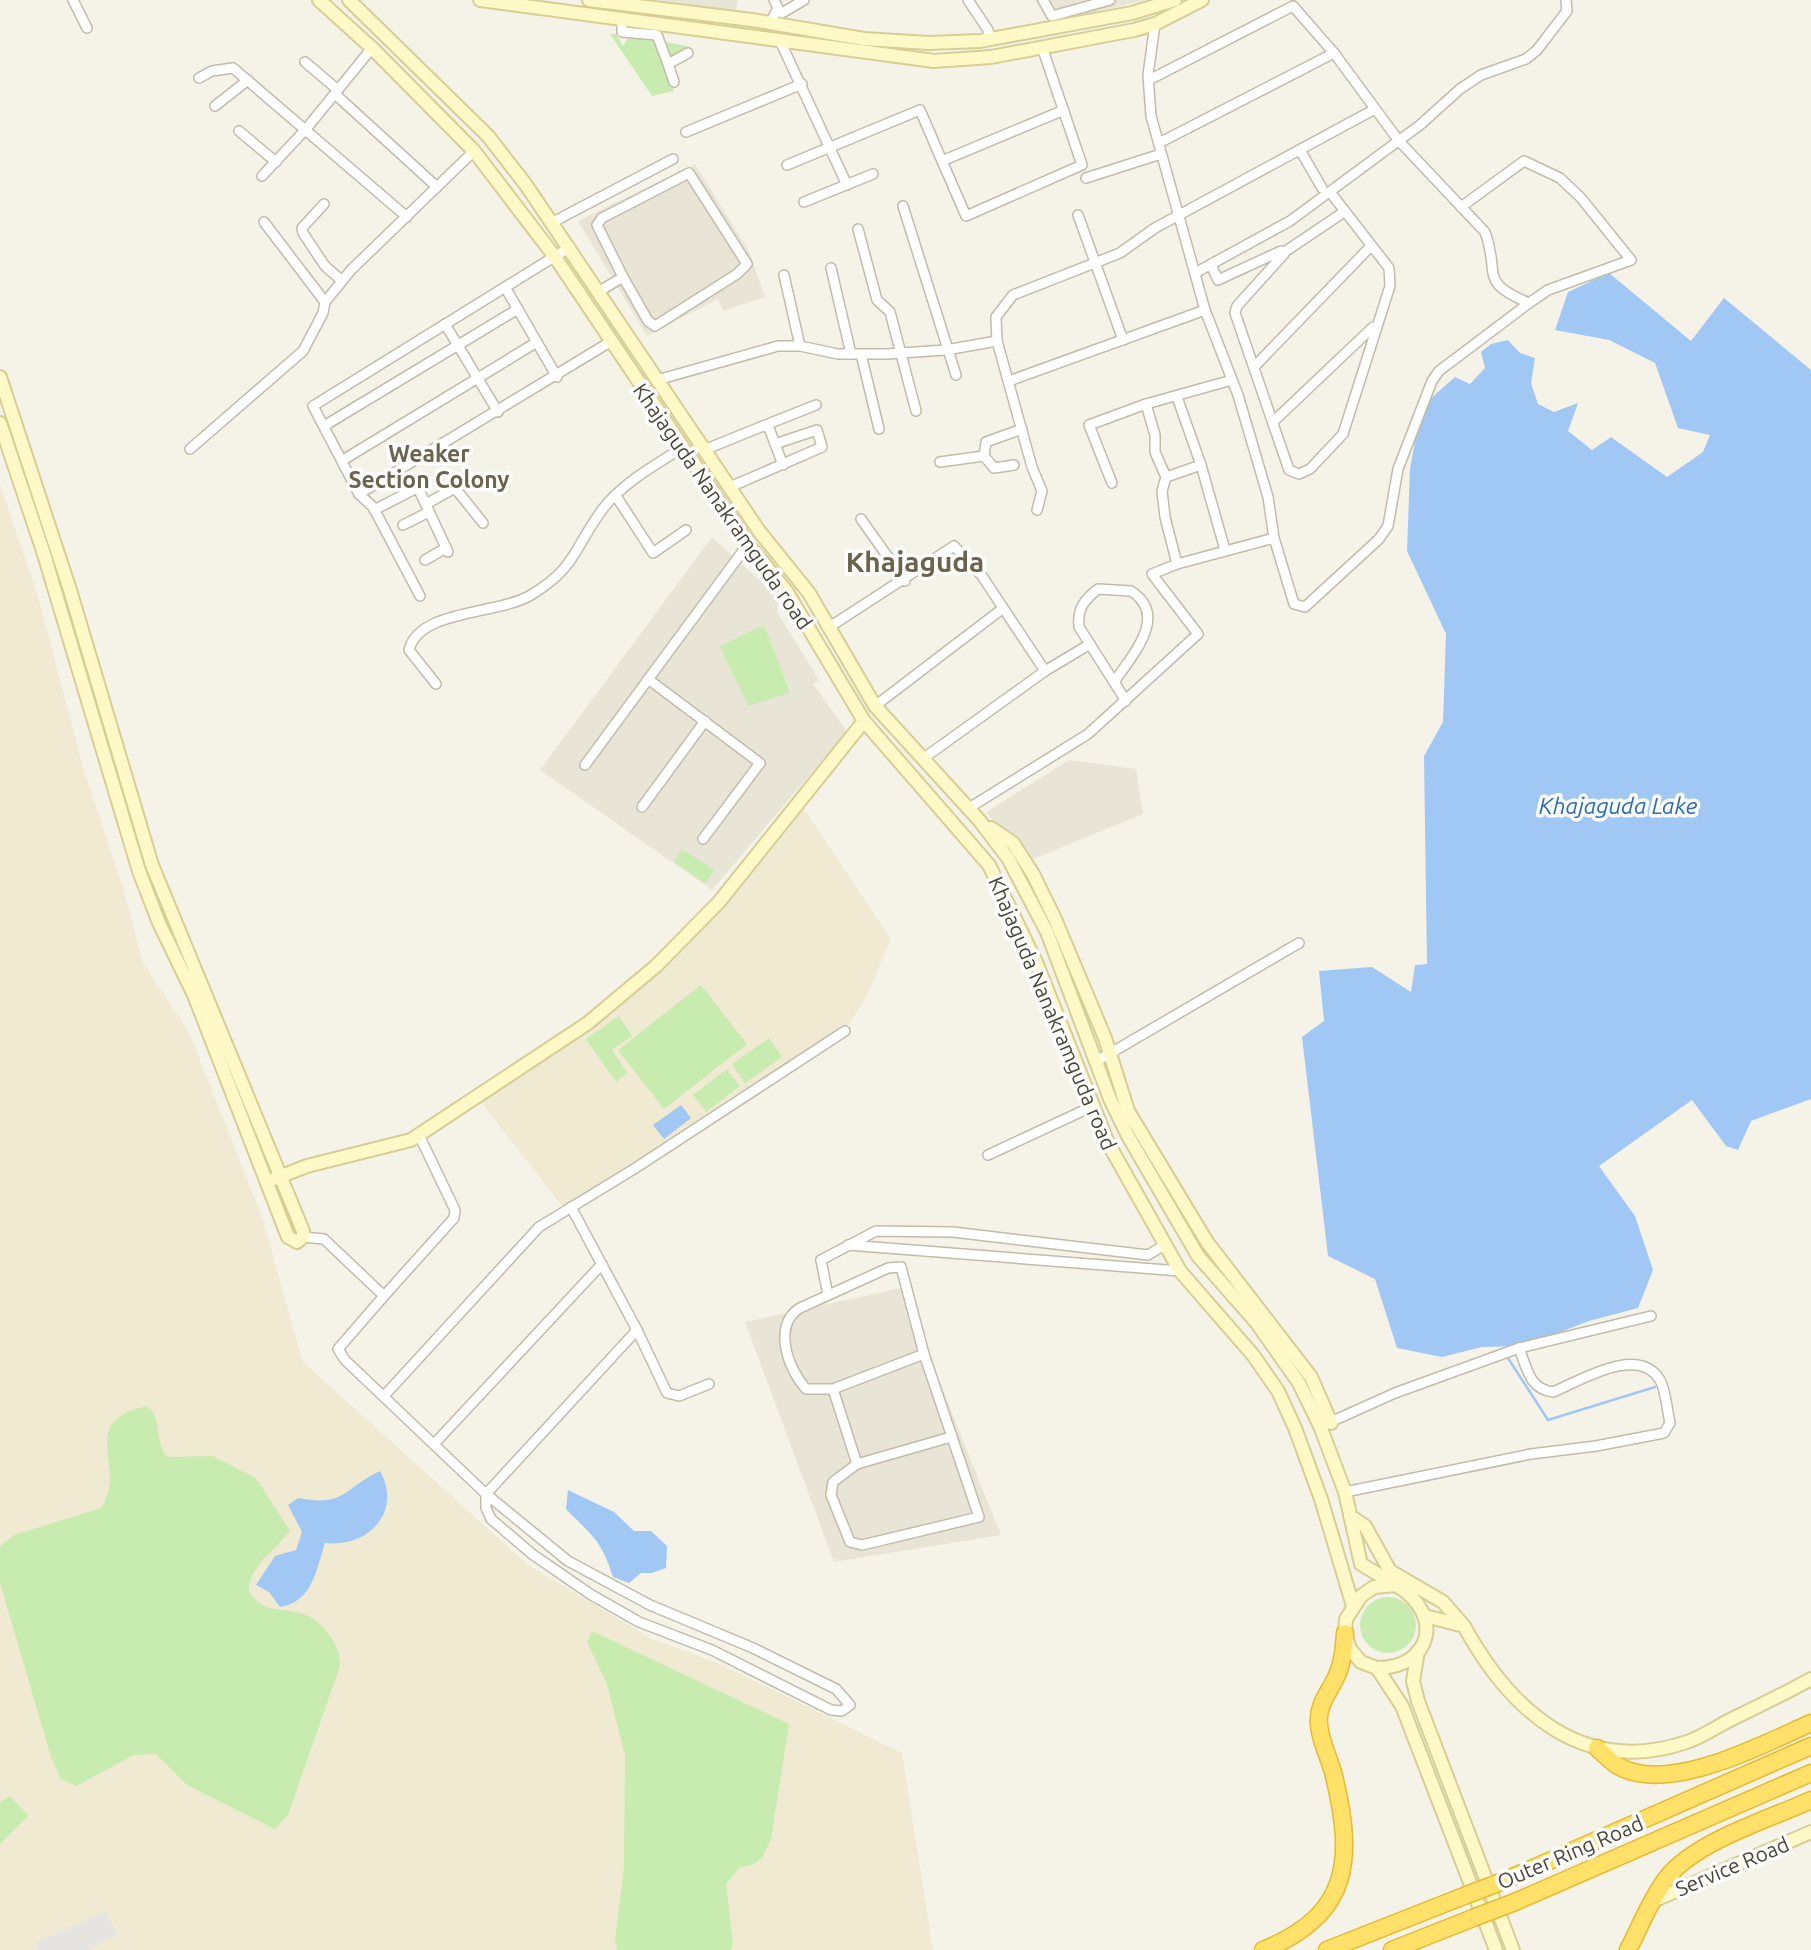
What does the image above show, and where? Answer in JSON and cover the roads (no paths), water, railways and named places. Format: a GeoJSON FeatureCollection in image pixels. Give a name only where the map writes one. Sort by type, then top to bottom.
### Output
{"type":"FeatureCollection","features":[{"type":"Feature","properties":{"kind":"highway"},"geometry":{"type":"LineString","coordinates":[[1263,1950],[1290,1939],[1320,1916],[1337,1885],[1347,1853],[1334,1776],[1319,1726],[1323,1700],[1339,1672],[1345,1633]]}},
{"type":"Feature","properties":{"kind":"highway"},"geometry":{"type":"LineString","coordinates":[[1597,1748],[1618,1766],[1630,1771],[1665,1773],[1711,1767],[1811,1723]]}},
{"type":"Feature","properties":{"kind":"highway","name":"Outer Ring Road"},"geometry":{"type":"LineString","coordinates":[[1327,1950],[1506,1880],[1811,1746]]}},
{"type":"Feature","properties":{"kind":"highway","name":"Outer Ring Road"},"geometry":{"type":"LineString","coordinates":[[1392,1950],[1515,1902],[1811,1773]]}},
{"type":"Feature","properties":{"kind":"highway"},"geometry":{"type":"LineString","coordinates":[[1628,1950],[1653,1901],[1674,1870],[1698,1852],[1811,1800]]}},
{"type":"Feature","properties":{"kind":"main road","name":"Khajaguda Nanakramguda road"},"geometry":{"type":"LineString","coordinates":[[319,0],[372,48],[474,151],[555,257],[748,544],[787,592],[864,721],[989,865],[1063,1024],[1091,1107],[1108,1143],[1181,1271],[1253,1355],[1278,1391],[1295,1428],[1321,1499],[1353,1606]]}},
{"type":"Feature","properties":{"kind":"main road","name":"Khajaguda Nanakramguda road"},"geometry":{"type":"LineString","coordinates":[[349,0],[360,5],[488,136],[553,222],[759,531],[808,593],[875,706],[969,808],[1008,858],[1035,907],[1112,1104],[1198,1256],[1277,1350],[1326,1424],[1361,1564],[1396,1585]]}},
{"type":"Feature","properties":{"kind":"main road"},"geometry":{"type":"LineString","coordinates":[[480,0],[781,43],[934,61],[992,57],[1155,24],[1202,0]]}},
{"type":"Feature","properties":{"kind":"main road"},"geometry":{"type":"LineString","coordinates":[[589,0],[777,14],[869,39],[929,43],[990,38],[1095,20],[1170,1]]}},
{"type":"Feature","properties":{"kind":"main road"},"geometry":{"type":"LineString","coordinates":[[867,53],[869,39]]}},
{"type":"Feature","properties":{"kind":"main road"},"geometry":{"type":"LineString","coordinates":[[0,377],[70,590],[152,864],[281,1177],[298,1239]]}},
{"type":"Feature","properties":{"kind":"main road"},"geometry":{"type":"LineString","coordinates":[[0,423],[43,551],[139,871],[159,923],[194,995],[267,1182],[298,1239]]}},
{"type":"Feature","properties":{"kind":"main road"},"geometry":{"type":"LineString","coordinates":[[267,1182],[307,1166],[411,1140],[588,1023],[656,966],[719,902],[864,721]]}},
{"type":"Feature","properties":{"kind":"main road"},"geometry":{"type":"LineString","coordinates":[[979,820],[1013,843],[1033,874],[1055,919],[1109,1054],[1123,1101],[1223,1265],[1287,1342],[1311,1377],[1326,1424]]}},
{"type":"Feature","properties":{"kind":"main road"},"geometry":{"type":"LineString","coordinates":[[1143,1162],[1156,1156]]}},
{"type":"Feature","properties":{"kind":"main road"},"geometry":{"type":"LineString","coordinates":[[1350,1516],[1365,1526],[1390,1571],[1443,1602],[1464,1626],[1480,1656],[1530,1712],[1564,1736],[1597,1748],[1620,1753],[1688,1741],[1811,1679]]}},
{"type":"Feature","properties":{"kind":"main road"},"geometry":{"type":"LineString","coordinates":[[1396,1585],[1417,1599],[1425,1616],[1425,1640],[1409,1661],[1394,1668],[1377,1668],[1361,1662],[1350,1649],[1345,1633],[1346,1619],[1353,1606],[1374,1587],[1396,1585]]}},
{"type":"Feature","properties":{"kind":"main road"},"geometry":{"type":"LineString","coordinates":[[1425,1616],[1464,1626]]}},
{"type":"Feature","properties":{"kind":"main road"},"geometry":{"type":"LineString","coordinates":[[1419,1647],[1413,1681],[1418,1701],[1513,1950]]}},
{"type":"Feature","properties":{"kind":"main road"},"geometry":{"type":"LineString","coordinates":[[1377,1668],[1402,1706],[1496,1950]]}},
{"type":"Feature","properties":{"kind":"main road","name":"Service Road"},"geometry":{"type":"LineString","coordinates":[[1653,1901],[1811,1832]]}},
{"type":"Feature","properties":{"kind":"street"},"geometry":{"type":"LineString","coordinates":[[73,0],[87,28]]}},
{"type":"Feature","properties":{"kind":"street"},"geometry":{"type":"LineString","coordinates":[[777,14],[804,0]]}},
{"type":"Feature","properties":{"kind":"street"},"geometry":{"type":"LineString","coordinates":[[968,0],[988,30],[990,38]]}},
{"type":"Feature","properties":{"kind":"street"},"geometry":{"type":"LineString","coordinates":[[1043,0],[1052,16],[1110,0]]}},
{"type":"Feature","properties":{"kind":"street"},"geometry":{"type":"LineString","coordinates":[[1195,273],[1290,221],[1326,190],[1399,141],[1471,82],[1525,59],[1538,50],[1567,11],[1566,0]]}},
{"type":"Feature","properties":{"kind":"street"},"geometry":{"type":"LineString","coordinates":[[1095,20],[1098,4]]}},
{"type":"Feature","properties":{"kind":"street"},"geometry":{"type":"LineString","coordinates":[[1149,80],[1293,6],[1334,53],[1399,141],[1485,232],[1496,286],[1529,303]]}},
{"type":"Feature","properties":{"kind":"street"},"geometry":{"type":"LineString","coordinates":[[1086,7],[1095,20]]}},
{"type":"Feature","properties":{"kind":"street"},"geometry":{"type":"LineString","coordinates":[[622,20],[622,32],[657,35],[674,82]]}},
{"type":"Feature","properties":{"kind":"street"},"geometry":{"type":"LineString","coordinates":[[1155,24],[1149,80],[1151,116],[1205,310],[1232,380],[1268,497],[1274,538],[1294,604],[1305,607],[1379,539],[1388,526],[1398,469],[1432,381],[1439,371],[1548,290],[1631,260],[1560,178],[1524,161],[1461,207]]}},
{"type":"Feature","properties":{"kind":"street"},"geometry":{"type":"LineString","coordinates":[[781,43],[802,83],[847,185]]}},
{"type":"Feature","properties":{"kind":"street"},"geometry":{"type":"LineString","coordinates":[[787,165],[920,110],[967,216],[1083,165],[1042,47]]}},
{"type":"Feature","properties":{"kind":"street"},"geometry":{"type":"LineString","coordinates":[[262,176],[372,48]]}},
{"type":"Feature","properties":{"kind":"street"},"geometry":{"type":"LineString","coordinates":[[668,64],[688,53]]}},
{"type":"Feature","properties":{"kind":"street"},"geometry":{"type":"LineString","coordinates":[[1159,143],[1334,53]]}},
{"type":"Feature","properties":{"kind":"street"},"geometry":{"type":"LineString","coordinates":[[305,62],[437,187]]}},
{"type":"Feature","properties":{"kind":"street"},"geometry":{"type":"LineString","coordinates":[[199,78],[230,68],[248,80],[407,217]]}},
{"type":"Feature","properties":{"kind":"street"},"geometry":{"type":"LineString","coordinates":[[215,106],[248,80]]}},
{"type":"Feature","properties":{"kind":"street"},"geometry":{"type":"LineString","coordinates":[[686,132],[802,83]]}},
{"type":"Feature","properties":{"kind":"street"},"geometry":{"type":"LineString","coordinates":[[1037,510],[1042,491],[997,341],[996,317],[1013,295],[1120,253],[1155,228],[1375,109]]}},
{"type":"Feature","properties":{"kind":"street"},"geometry":{"type":"LineString","coordinates":[[942,160],[1064,110]]}},
{"type":"Feature","properties":{"kind":"street"},"geometry":{"type":"LineString","coordinates":[[239,131],[276,162]]}},
{"type":"Feature","properties":{"kind":"street"},"geometry":{"type":"LineString","coordinates":[[1283,253],[1258,286],[1237,306],[1234,313],[1289,470],[1299,474],[1310,469],[1343,434],[1375,326],[1390,286],[1389,268],[1326,190],[1300,150]]}},
{"type":"Feature","properties":{"kind":"street"},"geometry":{"type":"LineString","coordinates":[[190,449],[303,351],[323,313],[325,302],[341,281],[474,151]]}},
{"type":"Feature","properties":{"kind":"street"},"geometry":{"type":"LineString","coordinates":[[1086,178],[1161,154]]}},
{"type":"Feature","properties":{"kind":"street"},"geometry":{"type":"LineString","coordinates":[[553,222],[673,159]]}},
{"type":"Feature","properties":{"kind":"street"},"geometry":{"type":"LineString","coordinates":[[690,173],[747,264],[737,274],[654,326],[648,321],[623,277],[597,225],[602,218],[690,173]]}},
{"type":"Feature","properties":{"kind":"street"},"geometry":{"type":"LineString","coordinates":[[804,202],[873,174]]}},
{"type":"Feature","properties":{"kind":"street"},"geometry":{"type":"LineString","coordinates":[[324,204],[302,228],[303,233],[325,266],[341,281]]}},
{"type":"Feature","properties":{"kind":"street"},"geometry":{"type":"LineString","coordinates":[[903,206],[956,375]]}},
{"type":"Feature","properties":{"kind":"street"},"geometry":{"type":"LineString","coordinates":[[1211,265],[1218,280],[1283,253],[1344,212]]}},
{"type":"Feature","properties":{"kind":"street"},"geometry":{"type":"LineString","coordinates":[[1078,215],[1123,340]]}},
{"type":"Feature","properties":{"kind":"street"},"geometry":{"type":"LineString","coordinates":[[264,222],[325,302]]}},
{"type":"Feature","properties":{"kind":"street"},"geometry":{"type":"LineString","coordinates":[[858,229],[877,300],[890,312],[916,411]]}},
{"type":"Feature","properties":{"kind":"street"},"geometry":{"type":"LineString","coordinates":[[1254,367],[1371,246]]}},
{"type":"Feature","properties":{"kind":"street"},"geometry":{"type":"LineString","coordinates":[[420,596],[374,510],[359,494],[313,406],[570,247]]}},
{"type":"Feature","properties":{"kind":"street"},"geometry":{"type":"LineString","coordinates":[[831,268],[879,429]]}},
{"type":"Feature","properties":{"kind":"street"},"geometry":{"type":"LineString","coordinates":[[785,275],[800,346]]}},
{"type":"Feature","properties":{"kind":"street"},"geometry":{"type":"LineString","coordinates":[[598,292],[623,277]]}},
{"type":"Feature","properties":{"kind":"street"},"geometry":{"type":"LineString","coordinates":[[506,287],[557,377]]}},
{"type":"Feature","properties":{"kind":"street"},"geometry":{"type":"LineString","coordinates":[[324,426],[518,309]]}},
{"type":"Feature","properties":{"kind":"street"},"geometry":{"type":"LineString","coordinates":[[1009,381],[1205,310]]}},
{"type":"Feature","properties":{"kind":"street"},"geometry":{"type":"LineString","coordinates":[[445,324],[498,412]]}},
{"type":"Feature","properties":{"kind":"street"},"geometry":{"type":"LineString","coordinates":[[1273,422],[1375,326]]}},
{"type":"Feature","properties":{"kind":"street"},"geometry":{"type":"LineString","coordinates":[[657,380],[719,364],[762,348],[800,346],[856,354],[901,353],[947,350],[997,341]]}},
{"type":"Feature","properties":{"kind":"street"},"geometry":{"type":"LineString","coordinates":[[343,460],[537,342]]}},
{"type":"Feature","properties":{"kind":"street"},"geometry":{"type":"LineString","coordinates":[[359,494],[557,377],[610,342]]}},
{"type":"Feature","properties":{"kind":"street"},"geometry":{"type":"LineString","coordinates":[[1112,483],[1089,425],[1146,404],[1232,380]]}},
{"type":"Feature","properties":{"kind":"street"},"geometry":{"type":"LineString","coordinates":[[1177,397],[1201,465],[1225,550]]}},
{"type":"Feature","properties":{"kind":"street"},"geometry":{"type":"LineString","coordinates":[[1146,404],[1155,435],[1153,445],[1166,477],[1162,491],[1165,517],[1178,564]]}},
{"type":"Feature","properties":{"kind":"street"},"geometry":{"type":"LineString","coordinates":[[704,450],[816,405]]}},
{"type":"Feature","properties":{"kind":"street"},"geometry":{"type":"LineString","coordinates":[[763,426],[769,428],[783,465]]}},
{"type":"Feature","properties":{"kind":"street"},"geometry":{"type":"LineString","coordinates":[[1014,465],[994,468],[984,456],[986,442],[1022,429]]}},
{"type":"Feature","properties":{"kind":"street"},"geometry":{"type":"LineString","coordinates":[[730,487],[822,447],[817,430],[775,444]]}},
{"type":"Feature","properties":{"kind":"street"},"geometry":{"type":"LineString","coordinates":[[436,684],[409,650],[418,632],[438,621],[506,606],[548,585],[576,557],[602,510],[616,496],[682,448]]}},
{"type":"Feature","properties":{"kind":"street"},"geometry":{"type":"LineString","coordinates":[[940,463],[984,456]]}},
{"type":"Feature","properties":{"kind":"street"},"geometry":{"type":"LineString","coordinates":[[1166,477],[1201,465]]}},
{"type":"Feature","properties":{"kind":"street"},"geometry":{"type":"LineString","coordinates":[[403,525],[455,488],[483,523]]}},
{"type":"Feature","properties":{"kind":"street"},"geometry":{"type":"LineString","coordinates":[[374,510],[415,489],[419,490],[447,550],[425,560]]}},
{"type":"Feature","properties":{"kind":"street"},"geometry":{"type":"LineString","coordinates":[[616,496],[653,553],[686,530]]}},
{"type":"Feature","properties":{"kind":"street"},"geometry":{"type":"LineString","coordinates":[[861,519],[905,581]]}},
{"type":"Feature","properties":{"kind":"street"},"geometry":{"type":"LineString","coordinates":[[969,808],[1071,747],[1126,701],[1198,634],[1152,574],[1225,550],[1274,538]]}},
{"type":"Feature","properties":{"kind":"street"},"geometry":{"type":"LineString","coordinates":[[585,765],[748,544]]}},
{"type":"Feature","properties":{"kind":"street"},"geometry":{"type":"LineString","coordinates":[[828,628],[905,581],[954,546],[982,576],[1045,671]]}},
{"type":"Feature","properties":{"kind":"street"},"geometry":{"type":"LineString","coordinates":[[1115,681],[1142,645],[1146,632],[1146,608],[1138,595],[1131,591],[1098,589],[1089,596],[1078,614],[1079,627],[1126,701]]}},
{"type":"Feature","properties":{"kind":"street"},"geometry":{"type":"LineString","coordinates":[[875,706],[1002,609]]}},
{"type":"Feature","properties":{"kind":"street"},"geometry":{"type":"LineString","coordinates":[[924,758],[1045,671],[1090,644]]}},
{"type":"Feature","properties":{"kind":"street"},"geometry":{"type":"LineString","coordinates":[[648,679],[760,763],[703,839]]}},
{"type":"Feature","properties":{"kind":"street"},"geometry":{"type":"LineString","coordinates":[[642,807],[705,721]]}},
{"type":"Feature","properties":{"kind":"street"},"geometry":{"type":"LineString","coordinates":[[1097,1061],[1299,943]]}},
{"type":"Feature","properties":{"kind":"street"},"geometry":{"type":"LineString","coordinates":[[384,1396],[529,1237],[548,1220],[571,1208],[845,1031]]}},
{"type":"Feature","properties":{"kind":"street"},"geometry":{"type":"LineString","coordinates":[[988,1155],[1091,1107]]}},
{"type":"Feature","properties":{"kind":"street"},"geometry":{"type":"LineString","coordinates":[[419,1135],[455,1210],[454,1218],[338,1349],[345,1360],[486,1494],[496,1499],[568,1561],[610,1586],[765,1654],[836,1689],[850,1705],[842,1711],[831,1710],[712,1650],[639,1622],[590,1594],[532,1554],[491,1519],[486,1508],[486,1494],[637,1329]]}},
{"type":"Feature","properties":{"kind":"street"},"geometry":{"type":"LineString","coordinates":[[571,1208],[637,1329],[667,1393],[679,1396],[709,1384]]}},
{"type":"Feature","properties":{"kind":"street"},"geometry":{"type":"LineString","coordinates":[[830,1294],[821,1260],[876,1231],[953,1232],[1148,1255],[1166,1244]]}},
{"type":"Feature","properties":{"kind":"street"},"geometry":{"type":"LineString","coordinates":[[298,1239],[324,1239],[384,1296]]}},
{"type":"Feature","properties":{"kind":"street"},"geometry":{"type":"LineString","coordinates":[[846,1245],[1181,1271]]}},
{"type":"Feature","properties":{"kind":"street"},"geometry":{"type":"LineString","coordinates":[[435,1443],[602,1264]]}},
{"type":"Feature","properties":{"kind":"street"},"geometry":{"type":"LineString","coordinates":[[924,1354],[833,1389],[806,1389],[795,1377],[784,1334],[793,1312],[888,1268],[901,1267],[924,1354],[979,1517],[862,1545],[850,1542],[831,1489],[839,1477],[858,1464],[951,1437]]}},
{"type":"Feature","properties":{"kind":"street"},"geometry":{"type":"LineString","coordinates":[[1326,1424],[1395,1393],[1520,1348],[1651,1316]]}},
{"type":"Feature","properties":{"kind":"street"},"geometry":{"type":"LineString","coordinates":[[1345,1492],[1531,1454],[1659,1435],[1667,1430],[1670,1423],[1661,1381],[1649,1370],[1640,1365],[1623,1365],[1553,1392],[1545,1391],[1532,1381],[1520,1348]]}},
{"type":"Feature","properties":{"kind":"street"},"geometry":{"type":"LineString","coordinates":[[833,1389],[858,1464]]}},
{"type":"Feature","properties":{"kind":"water","name":"Khajaguda Lake"},"geometry":{"type":"Polygon","coordinates":[[[1609,273],[1691,341],[1724,298],[1811,370],[1811,1099],[1751,1121],[1738,1150],[1726,1146],[1692,1100],[1599,1166],[1635,1216],[1653,1270],[1638,1308],[1589,1321],[1524,1346],[1482,1347],[1442,1357],[1397,1348],[1375,1279],[1328,1256],[1302,1037],[1324,1021],[1319,971],[1372,967],[1411,992],[1415,965],[1427,964],[1424,756],[1443,722],[1446,634],[1407,551],[1410,469],[1421,407],[1455,377],[1470,384],[1485,368],[1481,352],[1491,344],[1508,340],[1520,353],[1535,358],[1531,383],[1538,404],[1554,412],[1578,403],[1568,431],[1592,450],[1611,437],[1667,477],[1703,452],[1710,435],[1678,428],[1655,363],[1609,340],[1555,330],[1568,292],[1609,273]]]}},
{"type":"Feature","properties":{"kind":"water"},"geometry":{"type":"Polygon","coordinates":[[[681,1105],[691,1118],[664,1139],[653,1125],[681,1105]]]}},
{"type":"Feature","properties":{"kind":"water"},"geometry":{"type":"Polygon","coordinates":[[[380,1471],[386,1486],[387,1500],[384,1513],[377,1524],[355,1540],[325,1543],[306,1592],[291,1604],[280,1607],[269,1592],[256,1585],[275,1556],[296,1550],[302,1532],[288,1505],[298,1498],[335,1498],[380,1471]]]}},
{"type":"Feature","properties":{"kind":"water"},"geometry":{"type":"Polygon","coordinates":[[[568,1490],[614,1512],[634,1531],[651,1531],[667,1546],[666,1568],[652,1573],[641,1573],[629,1583],[613,1577],[600,1546],[566,1509],[568,1490]]]}},
{"type":"Feature","properties":{"kind":"waterway"},"geometry":{"type":"LineString","coordinates":[[1506,1355],[1548,1420],[1655,1387]]}},
{"type":"Feature","properties":{"kind":"district","name":"Weaker Section Colony"},"geometry":{"type":"Point","coordinates":[429,466]}},
{"type":"Feature","properties":{"kind":"district","name":"Khajaguda"},"geometry":{"type":"Point","coordinates":[915,561]}}]}
